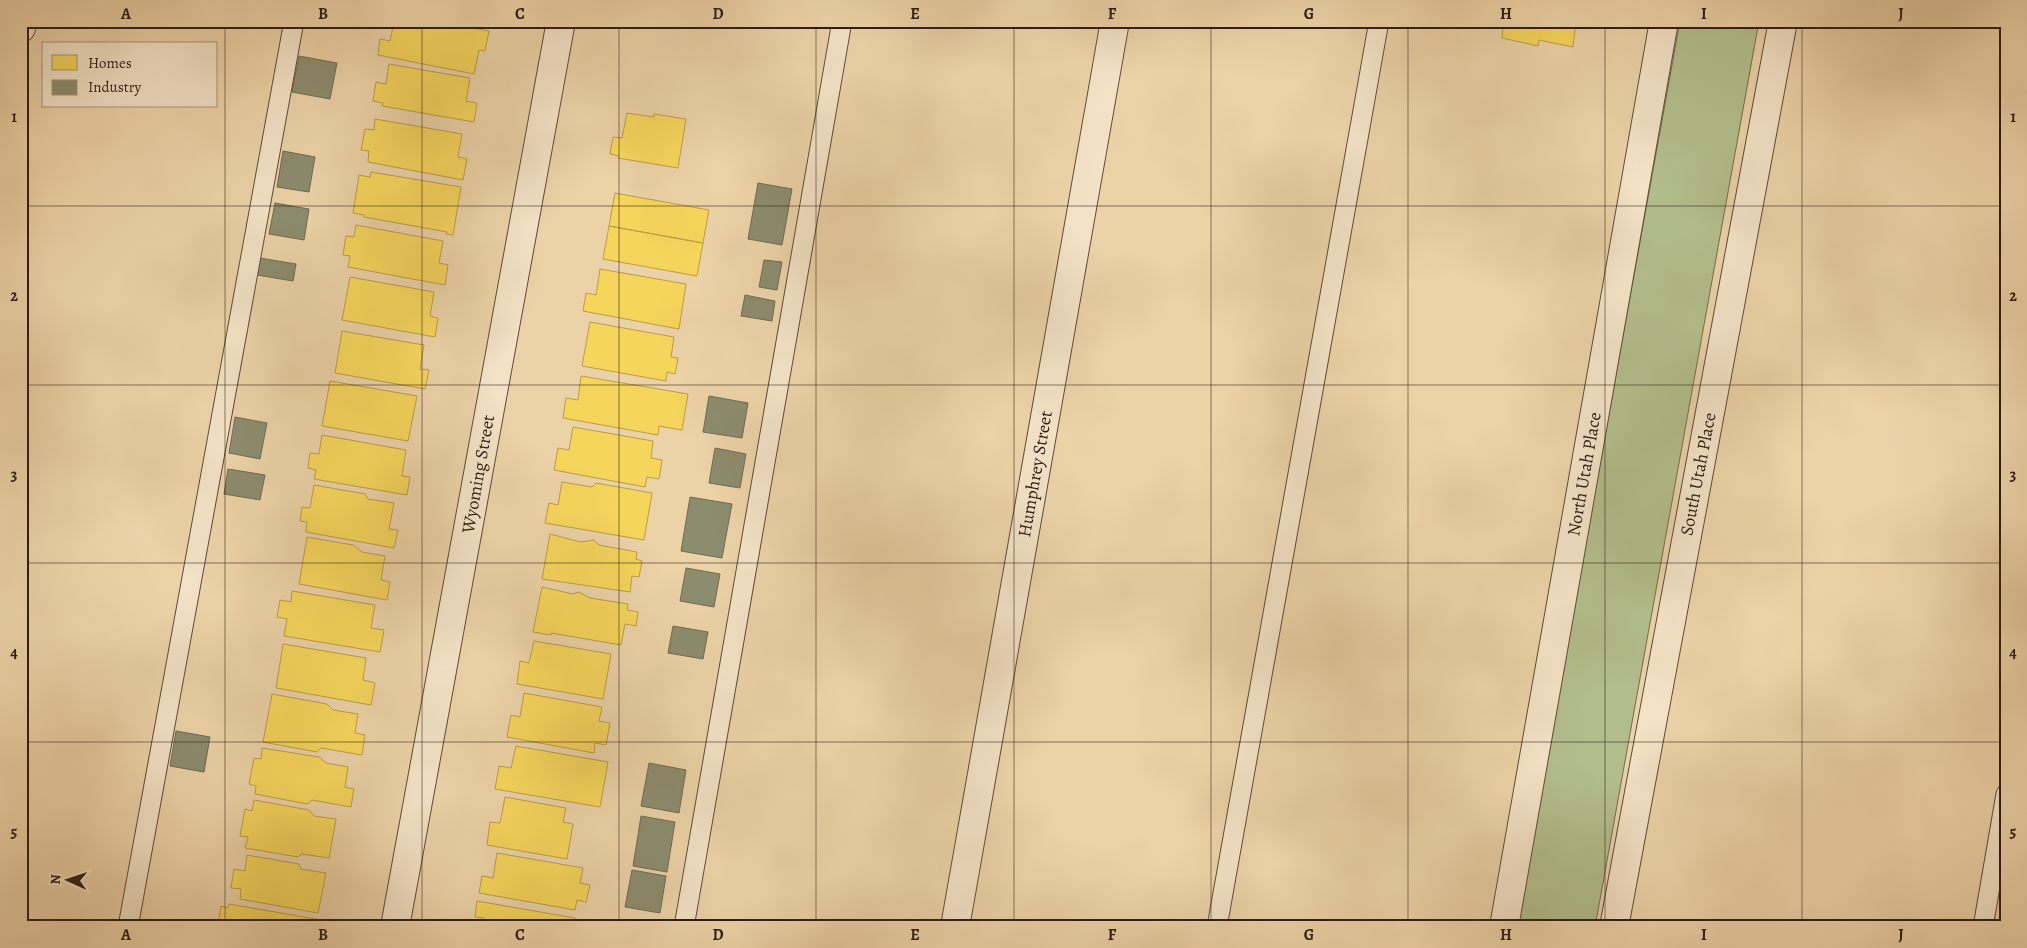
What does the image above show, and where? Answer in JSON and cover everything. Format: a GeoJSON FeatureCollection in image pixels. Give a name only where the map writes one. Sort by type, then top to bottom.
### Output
{"type":"FeatureCollection","features":[{"type":"Feature","properties":{"kind":"street"},"geometry":{"type":"LineString","coordinates":[[21,28],[22,21]]}},
{"type":"Feature","properties":{"kind":"street","name":"Wyoming Street"},"geometry":{"type":"LineString","coordinates":[[395,927],[561,21]]}},
{"type":"Feature","properties":{"kind":"street","name":"Humphrey Street"},"geometry":{"type":"LineString","coordinates":[[955,927],[1115,21]]}},
{"type":"Feature","properties":{"kind":"street","name":"North Utah Place"},"geometry":{"type":"LineString","coordinates":[[1504,927],[1664,21]]}},
{"type":"Feature","properties":{"kind":"street","name":"South Utah Place"},"geometry":{"type":"LineString","coordinates":[[1614,927],[1783,21]]}},
{"type":"Feature","properties":{"kind":"lane"},"geometry":{"type":"LineString","coordinates":[[128,927],[294,21]]}},
{"type":"Feature","properties":{"kind":"lane"},"geometry":{"type":"LineString","coordinates":[[684,927],[842,21]]}},
{"type":"Feature","properties":{"kind":"lane"},"geometry":{"type":"LineString","coordinates":[[1217,927],[1379,21]]}},
{"type":"Feature","properties":{"kind":"lane"},"geometry":{"type":"LineString","coordinates":[[1983,927],[2006,794]]}},
{"type":"Feature","properties":{"kind":"green space"},"geometry":{"type":"Polygon","coordinates":[[[1680,21],[1759,21],[1595,927],[1516,927],[1680,21]]]}},
{"type":"Feature","properties":{"kind":"building: Homes"},"geometry":{"type":"Polygon","coordinates":[[[394,21],[435,21],[489,31],[485,51],[479,50],[474,74],[378,55],[380,39],[390,41],[394,21]]]}},
{"type":"Feature","properties":{"kind":"building: Homes"},"geometry":{"type":"Polygon","coordinates":[[[1492,21],[1576,21],[1573,47],[1539,40],[1538,46],[1502,38],[1503,24],[1492,21]]]}},
{"type":"Feature","properties":{"kind":"building: Homes"},"geometry":{"type":"Polygon","coordinates":[[[389,64],[470,78],[466,101],[477,103],[474,122],[382,106],[383,103],[373,101],[376,82],[386,84],[389,64]]]}},
{"type":"Feature","properties":{"kind":"building: Homes"},"geometry":{"type":"Polygon","coordinates":[[[627,113],[654,117],[654,114],[686,119],[678,168],[618,158],[619,156],[610,154],[613,137],[622,138],[627,113]]]}},
{"type":"Feature","properties":{"kind":"building: Homes"},"geometry":{"type":"Polygon","coordinates":[[[375,119],[462,134],[458,157],[467,159],[463,180],[368,162],[369,151],[361,150],[365,129],[374,130],[375,119]]]}},
{"type":"Feature","properties":{"kind":"building: Homes"},"geometry":{"type":"Polygon","coordinates":[[[371,172],[461,187],[453,235],[446,234],[447,232],[364,217],[364,215],[353,213],[359,175],[370,177],[371,172]]]}},
{"type":"Feature","properties":{"kind":"building: Homes"},"geometry":{"type":"Polygon","coordinates":[[[615,193],[709,210],[703,243],[609,226],[615,193]]]}},
{"type":"Feature","properties":{"kind":"building: Homes"},"geometry":{"type":"Polygon","coordinates":[[[356,225],[443,241],[439,263],[448,265],[445,285],[348,267],[350,256],[343,255],[346,236],[354,237],[356,225]]]}},
{"type":"Feature","properties":{"kind":"building: Homes"},"geometry":{"type":"Polygon","coordinates":[[[609,226],[703,243],[697,276],[603,259],[609,226]]]}},
{"type":"Feature","properties":{"kind":"building: Homes"},"geometry":{"type":"Polygon","coordinates":[[[600,269],[686,284],[679,329],[583,311],[586,293],[596,295],[600,269]]]}},
{"type":"Feature","properties":{"kind":"building: Homes"},"geometry":{"type":"Polygon","coordinates":[[[350,277],[434,292],[430,316],[438,318],[435,337],[342,320],[350,277]]]}},
{"type":"Feature","properties":{"kind":"building: Homes"},"geometry":{"type":"Polygon","coordinates":[[[590,322],[674,337],[671,357],[678,358],[675,374],[667,372],[666,381],[582,366],[590,322]]]}},
{"type":"Feature","properties":{"kind":"building: Homes"},"geometry":{"type":"Polygon","coordinates":[[[342,331],[424,345],[420,369],[429,370],[425,389],[335,373],[342,331]]]}},
{"type":"Feature","properties":{"kind":"building: Homes"},"geometry":{"type":"Polygon","coordinates":[[[581,376],[688,394],[682,430],[659,426],[658,435],[563,418],[566,398],[578,400],[581,376]]]}},
{"type":"Feature","properties":{"kind":"building: Homes"},"geometry":{"type":"Polygon","coordinates":[[[330,381],[417,396],[408,441],[322,426],[330,381]]]}},
{"type":"Feature","properties":{"kind":"building: Homes"},"geometry":{"type":"Polygon","coordinates":[[[573,427],[653,441],[651,458],[662,460],[659,479],[647,477],[645,487],[554,470],[558,448],[569,450],[573,427]]]}},
{"type":"Feature","properties":{"kind":"building: Homes"},"geometry":{"type":"Polygon","coordinates":[[[322,435],[406,450],[402,476],[410,477],[407,495],[314,479],[316,470],[308,468],[310,453],[319,454],[322,435]]]}},
{"type":"Feature","properties":{"kind":"building: Homes"},"geometry":{"type":"Polygon","coordinates":[[[562,482],[592,487],[596,483],[652,493],[644,540],[545,523],[549,503],[558,505],[562,482]]]}},
{"type":"Feature","properties":{"kind":"building: Homes"},"geometry":{"type":"Polygon","coordinates":[[[314,485],[365,494],[368,499],[394,503],[389,529],[398,530],[394,548],[306,532],[307,522],[300,521],[302,507],[310,508],[314,485]]]}},
{"type":"Feature","properties":{"kind":"building: Homes"},"geometry":{"type":"Polygon","coordinates":[[[550,534],[581,542],[594,540],[599,545],[637,552],[636,559],[642,561],[639,577],[632,576],[630,592],[542,579],[550,534]]]}},
{"type":"Feature","properties":{"kind":"building: Homes"},"geometry":{"type":"Polygon","coordinates":[[[307,537],[353,545],[362,552],[385,556],[381,580],[390,582],[387,600],[299,584],[307,537]]]}},
{"type":"Feature","properties":{"kind":"building: Homes"},"geometry":{"type":"Polygon","coordinates":[[[542,587],[573,594],[579,592],[590,598],[628,604],[627,610],[638,612],[636,626],[625,624],[621,645],[551,633],[551,635],[533,632],[542,587]]]}},
{"type":"Feature","properties":{"kind":"building: Homes"},"geometry":{"type":"Polygon","coordinates":[[[292,591],[375,605],[371,628],[384,630],[380,652],[284,636],[287,619],[277,617],[280,600],[291,602],[292,591]]]}},
{"type":"Feature","properties":{"kind":"building: Homes"},"geometry":{"type":"Polygon","coordinates":[[[534,641],[611,654],[603,699],[517,684],[520,661],[529,663],[534,641]]]}},
{"type":"Feature","properties":{"kind":"building: Homes"},"geometry":{"type":"Polygon","coordinates":[[[283,644],[366,658],[363,680],[375,683],[371,705],[276,688],[283,644]]]}},
{"type":"Feature","properties":{"kind":"building: Homes"},"geometry":{"type":"Polygon","coordinates":[[[524,693],[602,707],[599,721],[610,723],[606,745],[595,743],[594,753],[507,737],[511,715],[520,717],[524,693]]]}},
{"type":"Feature","properties":{"kind":"building: Homes"},"geometry":{"type":"Polygon","coordinates":[[[272,694],[327,704],[333,710],[358,714],[355,733],[365,735],[362,755],[321,748],[317,752],[263,742],[272,694]]]}},
{"type":"Feature","properties":{"kind":"building: Homes"},"geometry":{"type":"Polygon","coordinates":[[[516,746],[608,762],[600,807],[495,789],[499,766],[511,768],[516,746]]]}},
{"type":"Feature","properties":{"kind":"building: Homes"},"geometry":{"type":"Polygon","coordinates":[[[262,748],[319,757],[326,763],[348,767],[345,787],[354,789],[351,807],[312,800],[307,804],[255,794],[256,786],[249,784],[254,758],[261,759],[262,748]]]}},
{"type":"Feature","properties":{"kind":"building: Homes"},"geometry":{"type":"Polygon","coordinates":[[[505,797],[566,808],[563,822],[573,824],[567,859],[487,845],[490,822],[500,823],[505,797]]]}},
{"type":"Feature","properties":{"kind":"building: Homes"},"geometry":{"type":"Polygon","coordinates":[[[254,800],[309,810],[314,816],[336,819],[329,858],[302,854],[298,857],[245,848],[248,837],[240,836],[245,809],[252,811],[254,800]]]}},
{"type":"Feature","properties":{"kind":"building: Homes"},"geometry":{"type":"Polygon","coordinates":[[[497,853],[583,868],[580,883],[590,885],[586,902],[577,900],[575,910],[479,893],[482,876],[493,878],[497,853]]]}},
{"type":"Feature","properties":{"kind":"building: Homes"},"geometry":{"type":"Polygon","coordinates":[[[247,855],[299,864],[301,869],[326,873],[318,913],[240,899],[241,889],[231,888],[234,869],[245,871],[247,855]]]}},
{"type":"Feature","properties":{"kind":"building: Homes"},"geometry":{"type":"Polygon","coordinates":[[[477,901],[575,918],[573,927],[482,927],[484,918],[475,917],[477,901]]]}},
{"type":"Feature","properties":{"kind":"building: Homes"},"geometry":{"type":"Polygon","coordinates":[[[229,904],[321,920],[320,927],[218,927],[221,906],[228,908],[229,904]]]}},
{"type":"Feature","properties":{"kind":"building: Industry"},"geometry":{"type":"Polygon","coordinates":[[[299,56],[337,63],[330,99],[292,92],[299,56]]]}},
{"type":"Feature","properties":{"kind":"building: Industry"},"geometry":{"type":"Polygon","coordinates":[[[283,151],[315,157],[309,192],[277,187],[283,151]]]}},
{"type":"Feature","properties":{"kind":"building: Industry"},"geometry":{"type":"Polygon","coordinates":[[[758,183],[792,189],[782,245],[748,239],[758,183]]]}},
{"type":"Feature","properties":{"kind":"building: Industry"},"geometry":{"type":"Polygon","coordinates":[[[275,203],[309,209],[304,240],[269,234],[275,203]]]}},
{"type":"Feature","properties":{"kind":"building: Industry"},"geometry":{"type":"Polygon","coordinates":[[[260,258],[296,264],[293,281],[257,275],[260,258]]]}},
{"type":"Feature","properties":{"kind":"building: Industry"},"geometry":{"type":"Polygon","coordinates":[[[764,260],[782,262],[777,290],[759,287],[764,260]]]}},
{"type":"Feature","properties":{"kind":"building: Industry"},"geometry":{"type":"Polygon","coordinates":[[[745,295],[775,301],[772,321],[741,316],[745,295]]]}},
{"type":"Feature","properties":{"kind":"building: Industry"},"geometry":{"type":"Polygon","coordinates":[[[709,396],[748,403],[742,438],[703,432],[709,396]]]}},
{"type":"Feature","properties":{"kind":"building: Industry"},"geometry":{"type":"Polygon","coordinates":[[[235,417],[267,423],[260,459],[229,453],[235,417]]]}},
{"type":"Feature","properties":{"kind":"building: Industry"},"geometry":{"type":"Polygon","coordinates":[[[715,448],[746,454],[740,488],[709,483],[715,448]]]}},
{"type":"Feature","properties":{"kind":"building: Industry"},"geometry":{"type":"Polygon","coordinates":[[[228,469],[265,475],[260,500],[224,494],[228,469]]]}},
{"type":"Feature","properties":{"kind":"building: Industry"},"geometry":{"type":"Polygon","coordinates":[[[690,497],[732,504],[722,558],[681,551],[690,497]]]}},
{"type":"Feature","properties":{"kind":"building: Industry"},"geometry":{"type":"Polygon","coordinates":[[[686,568],[720,574],[714,607],[680,601],[686,568]]]}},
{"type":"Feature","properties":{"kind":"building: Industry"},"geometry":{"type":"Polygon","coordinates":[[[673,626],[708,632],[703,659],[668,653],[673,626]]]}},
{"type":"Feature","properties":{"kind":"building: Industry"},"geometry":{"type":"Polygon","coordinates":[[[176,731],[210,737],[204,772],[170,766],[176,731]]]}},
{"type":"Feature","properties":{"kind":"building: Industry"},"geometry":{"type":"Polygon","coordinates":[[[649,763],[686,770],[679,813],[641,806],[649,763]]]}},
{"type":"Feature","properties":{"kind":"building: Industry"},"geometry":{"type":"Polygon","coordinates":[[[641,816],[675,822],[667,872],[633,866],[641,816]]]}},
{"type":"Feature","properties":{"kind":"building: Industry"},"geometry":{"type":"Polygon","coordinates":[[[632,870],[666,876],[660,913],[625,907],[632,870]]]}}]}
